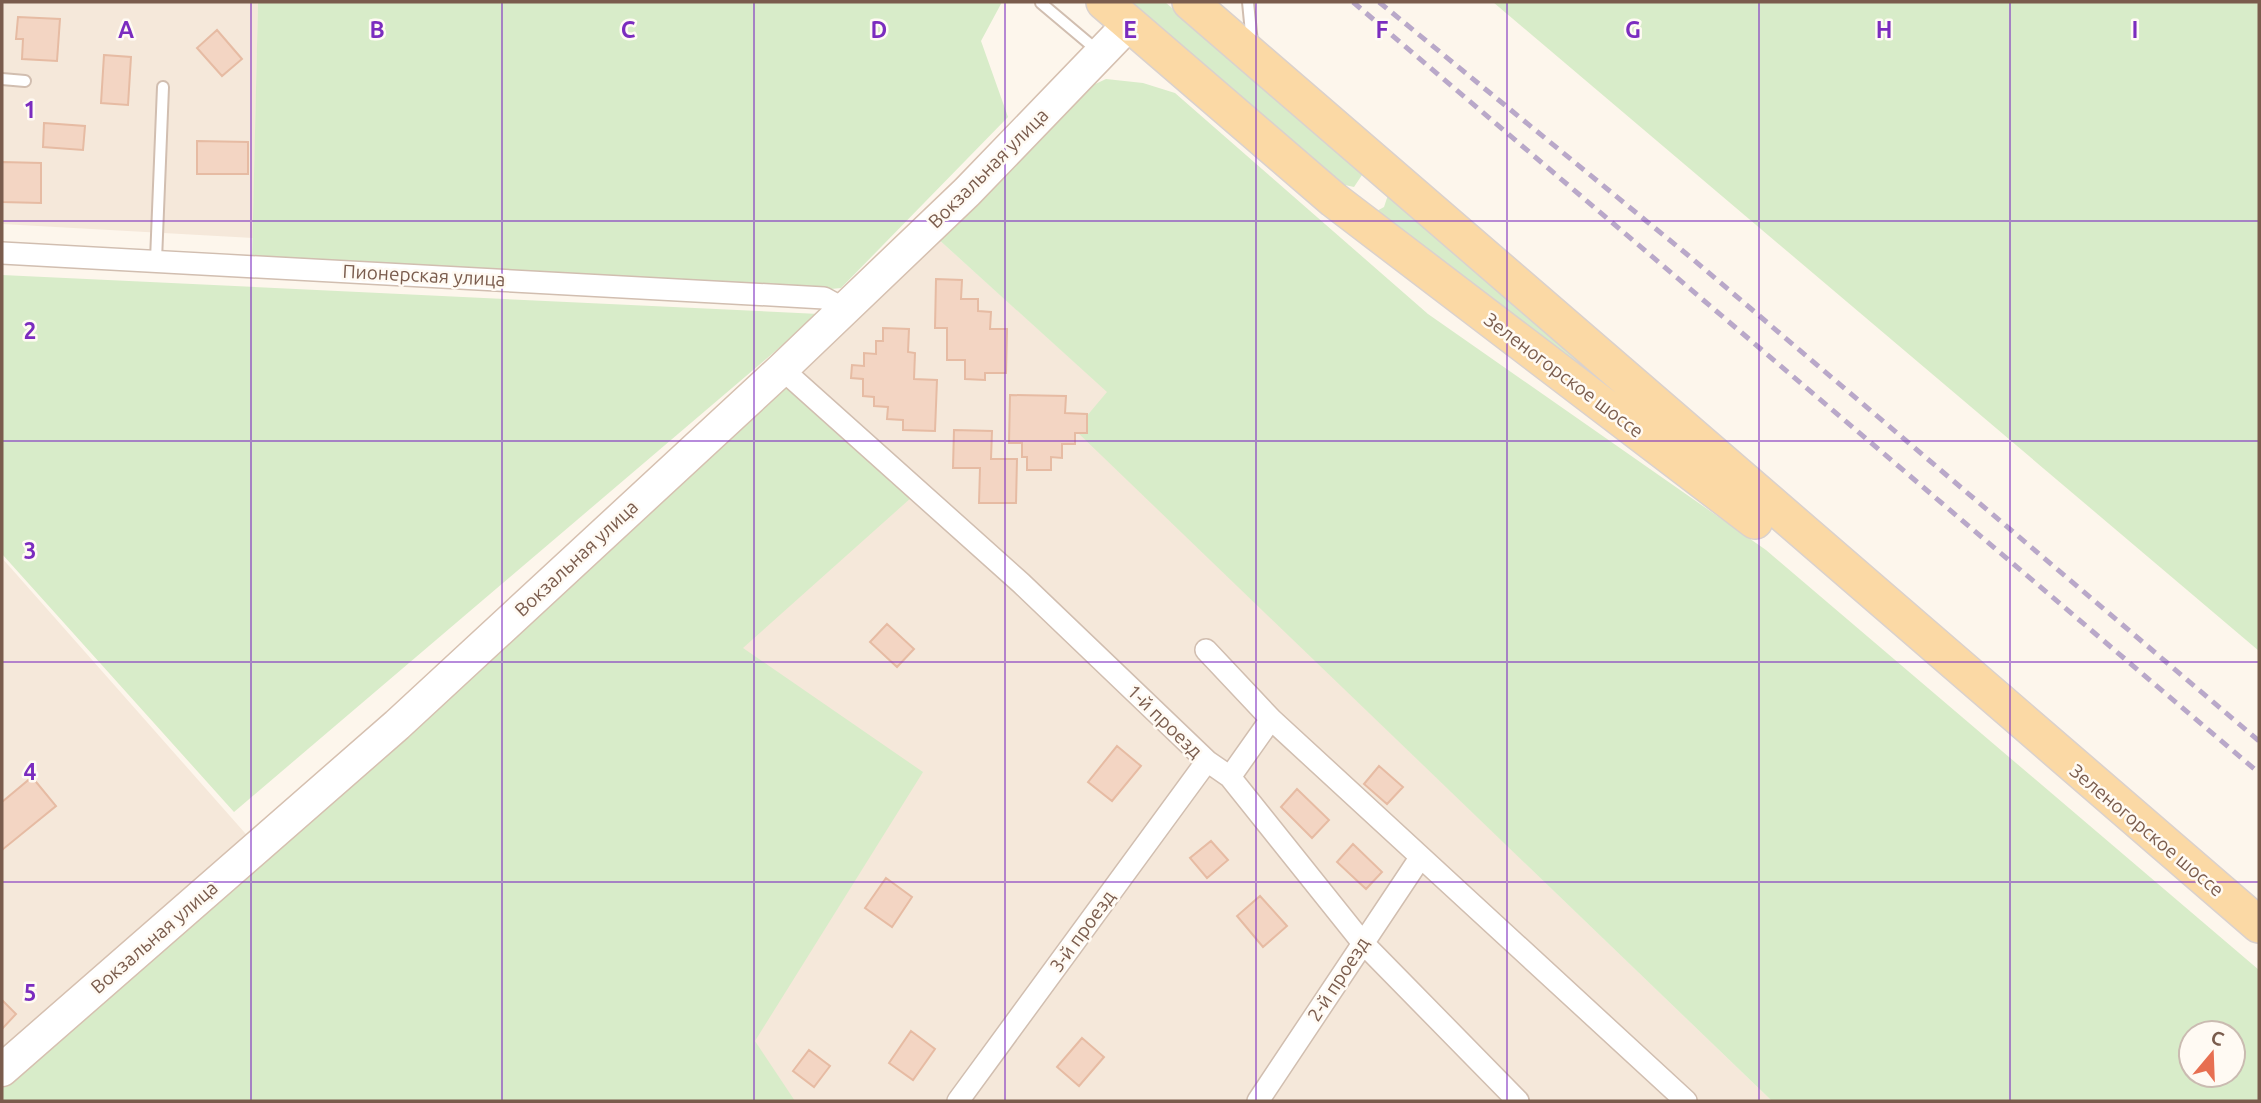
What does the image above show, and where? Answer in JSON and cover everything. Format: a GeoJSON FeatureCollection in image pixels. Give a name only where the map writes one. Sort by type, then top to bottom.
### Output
{"type":"FeatureCollection","features":[{"type":"Feature","properties":{"kind":"main road","name":"Зеленогорское шоссе"},"geometry":{"type":"LineString","coordinates":[[1190,2],[2259,925]]}},
{"type":"Feature","properties":{"kind":"main road","name":"Зеленогорское шоссе"},"geometry":{"type":"LineString","coordinates":[[1117,13],[1334,200],[2035,734]]}},
{"type":"Feature","properties":{"kind":"main road"},"geometry":{"type":"LineString","coordinates":[[1334,200],[1355,200],[1370,194],[1375,180],[1368,158]]}},
{"type":"Feature","properties":{"kind":"street","name":"Вокзальная улица"},"geometry":{"type":"LineString","coordinates":[[2,1070],[397,724],[782,369],[967,192],[1100,52],[1117,13]]}},
{"type":"Feature","properties":{"kind":"street","name":"Пионерская улица"},"geometry":{"type":"LineString","coordinates":[[2,253],[824,298],[844,309]]}},
{"type":"Feature","properties":{"kind":"street","name":"1-й проезд"},"geometry":{"type":"LineString","coordinates":[[782,369],[1021,583],[1207,761],[1230,777],[1362,943],[1518,1101]]}},
{"type":"Feature","properties":{"kind":"street"},"geometry":{"type":"LineString","coordinates":[[1206,650],[1271,719],[1686,1101]]}},
{"type":"Feature","properties":{"kind":"street"},"geometry":{"type":"LineString","coordinates":[[1230,777],[1271,719]]}},
{"type":"Feature","properties":{"kind":"street","name":"3-й проезд"},"geometry":{"type":"LineString","coordinates":[[958,1101],[1207,761]]}},
{"type":"Feature","properties":{"kind":"street","name":"2-й проезд"},"geometry":{"type":"LineString","coordinates":[[1258,1101],[1420,858]]}},
{"type":"Feature","properties":{"kind":"lane"},"geometry":{"type":"LineString","coordinates":[[1248,2],[1253,57]]}},
{"type":"Feature","properties":{"kind":"lane"},"geometry":{"type":"LineString","coordinates":[[1041,3],[1100,52]]}},
{"type":"Feature","properties":{"kind":"lane"},"geometry":{"type":"LineString","coordinates":[[2,79],[25,81]]}},
{"type":"Feature","properties":{"kind":"lane"},"geometry":{"type":"LineString","coordinates":[[156,260],[163,86]]}},
{"type":"Feature","properties":{"kind":"shaded area"},"geometry":{"type":"Polygon","coordinates":[[[2,2],[258,2],[253,238],[2,224],[2,2]]]}},
{"type":"Feature","properties":{"kind":"shaded area"},"geometry":{"type":"Polygon","coordinates":[[[937,238],[1108,392],[1076,430],[1772,1101],[2,1101],[2,558],[268,859],[937,238]]]}},
{"type":"Feature","properties":{"kind":"green space"},"geometry":{"type":"Polygon","coordinates":[[[258,2],[1002,2],[981,41],[1008,117],[841,288],[811,291],[252,260],[258,2]]]}},
{"type":"Feature","properties":{"kind":"green space"},"geometry":{"type":"Polygon","coordinates":[[[1129,2],[1165,2],[1357,167],[1362,175],[1354,187],[1345,185],[1129,2]]]}},
{"type":"Feature","properties":{"kind":"green space"},"geometry":{"type":"Polygon","coordinates":[[[1493,2],[2259,2],[2259,651],[1493,2]]]}},
{"type":"Feature","properties":{"kind":"green space"},"geometry":{"type":"Polygon","coordinates":[[[1106,79],[1143,83],[1175,93],[1428,314],[1766,550],[2259,970],[2259,1101],[1772,1101],[1075,430],[1107,392],[937,238],[1076,93],[1106,79]]]}},
{"type":"Feature","properties":{"kind":"green space"},"geometry":{"type":"Polygon","coordinates":[[[1389,192],[1584,359],[1580,364],[1518,327],[1375,212],[1384,207],[1389,192]]]}},
{"type":"Feature","properties":{"kind":"green space"},"geometry":{"type":"Polygon","coordinates":[[[2,275],[819,314],[234,812],[2,554],[2,275]]]}},
{"type":"Feature","properties":{"kind":"green space"},"geometry":{"type":"Polygon","coordinates":[[[784,383],[912,497],[743,648],[923,772],[755,1041],[795,1101],[2,1101],[2,1080],[784,383]]]}},
{"type":"Feature","properties":{"kind":"building"},"geometry":{"type":"Polygon","coordinates":[[[18,17],[60,19],[57,61],[22,59],[23,39],[16,39],[18,17]]]}},
{"type":"Feature","properties":{"kind":"building"},"geometry":{"type":"Polygon","coordinates":[[[217,30],[242,59],[222,76],[197,48],[217,30]]]}},
{"type":"Feature","properties":{"kind":"building"},"geometry":{"type":"Polygon","coordinates":[[[104,55],[131,57],[128,105],[101,103],[104,55]]]}},
{"type":"Feature","properties":{"kind":"building"},"geometry":{"type":"Polygon","coordinates":[[[44,123],[85,126],[83,150],[43,147],[44,123]]]}},
{"type":"Feature","properties":{"kind":"building"},"geometry":{"type":"Polygon","coordinates":[[[197,141],[248,142],[248,174],[197,174],[197,141]]]}},
{"type":"Feature","properties":{"kind":"building"},"geometry":{"type":"Polygon","coordinates":[[[2,162],[41,163],[41,203],[2,202],[2,162]]]}},
{"type":"Feature","properties":{"kind":"building"},"geometry":{"type":"Polygon","coordinates":[[[936,279],[962,280],[961,299],[978,299],[978,311],[991,312],[990,329],[1007,329],[1006,373],[985,373],[985,380],[965,379],[965,360],[947,360],[947,328],[935,328],[936,279]]]}},
{"type":"Feature","properties":{"kind":"building"},"geometry":{"type":"Polygon","coordinates":[[[883,328],[909,329],[908,352],[915,353],[914,379],[937,380],[935,431],[903,430],[903,420],[887,419],[888,407],[874,406],[874,397],[863,396],[863,379],[851,378],[852,365],[864,366],[864,353],[876,354],[876,341],[883,341],[883,328]]]}},
{"type":"Feature","properties":{"kind":"building"},"geometry":{"type":"Polygon","coordinates":[[[1010,395],[1066,396],[1065,413],[1087,414],[1087,433],[1075,433],[1075,444],[1062,444],[1062,458],[1051,457],[1051,470],[1027,470],[1027,457],[1022,457],[1022,443],[1009,443],[1010,395]]]}},
{"type":"Feature","properties":{"kind":"building"},"geometry":{"type":"Polygon","coordinates":[[[954,430],[992,431],[991,459],[1017,459],[1016,503],[979,503],[980,468],[953,468],[954,430]]]}},
{"type":"Feature","properties":{"kind":"building"},"geometry":{"type":"Polygon","coordinates":[[[887,624],[914,649],[897,667],[870,642],[887,624]]]}},
{"type":"Feature","properties":{"kind":"building"},"geometry":{"type":"Polygon","coordinates":[[[1117,746],[1141,766],[1112,801],[1088,782],[1117,746]]]}},
{"type":"Feature","properties":{"kind":"building"},"geometry":{"type":"Polygon","coordinates":[[[1379,766],[1403,787],[1387,804],[1364,784],[1379,766]]]}},
{"type":"Feature","properties":{"kind":"building"},"geometry":{"type":"Polygon","coordinates":[[[32,777],[56,806],[2,850],[2,802],[32,777]]]}},
{"type":"Feature","properties":{"kind":"building"},"geometry":{"type":"Polygon","coordinates":[[[1297,789],[1329,820],[1312,838],[1281,807],[1297,789]]]}},
{"type":"Feature","properties":{"kind":"building"},"geometry":{"type":"Polygon","coordinates":[[[1211,841],[1228,860],[1207,878],[1190,858],[1211,841]]]}},
{"type":"Feature","properties":{"kind":"building"},"geometry":{"type":"Polygon","coordinates":[[[1353,844],[1382,872],[1366,889],[1337,862],[1353,844]]]}},
{"type":"Feature","properties":{"kind":"building"},"geometry":{"type":"Polygon","coordinates":[[[886,878],[912,897],[892,927],[865,908],[886,878]]]}},
{"type":"Feature","properties":{"kind":"building"},"geometry":{"type":"Polygon","coordinates":[[[1260,896],[1287,926],[1263,947],[1237,916],[1260,896]]]}},
{"type":"Feature","properties":{"kind":"building"},"geometry":{"type":"Polygon","coordinates":[[[2,1000],[16,1014],[2,1029],[2,1000]]]}},
{"type":"Feature","properties":{"kind":"building"},"geometry":{"type":"Polygon","coordinates":[[[911,1031],[935,1049],[913,1080],[889,1063],[911,1031]]]}},
{"type":"Feature","properties":{"kind":"building"},"geometry":{"type":"Polygon","coordinates":[[[1082,1038],[1104,1057],[1079,1086],[1057,1067],[1082,1038]]]}},
{"type":"Feature","properties":{"kind":"building"},"geometry":{"type":"Polygon","coordinates":[[[809,1050],[830,1066],[814,1087],[793,1071],[809,1050]]]}},
{"type":"Feature","properties":{"kind":"railway"},"geometry":{"type":"LineString","coordinates":[[1353,2],[2259,773]]}},
{"type":"Feature","properties":{"kind":"railway"},"geometry":{"type":"LineString","coordinates":[[1379,2],[1689,256],[2259,741]]}}]}
